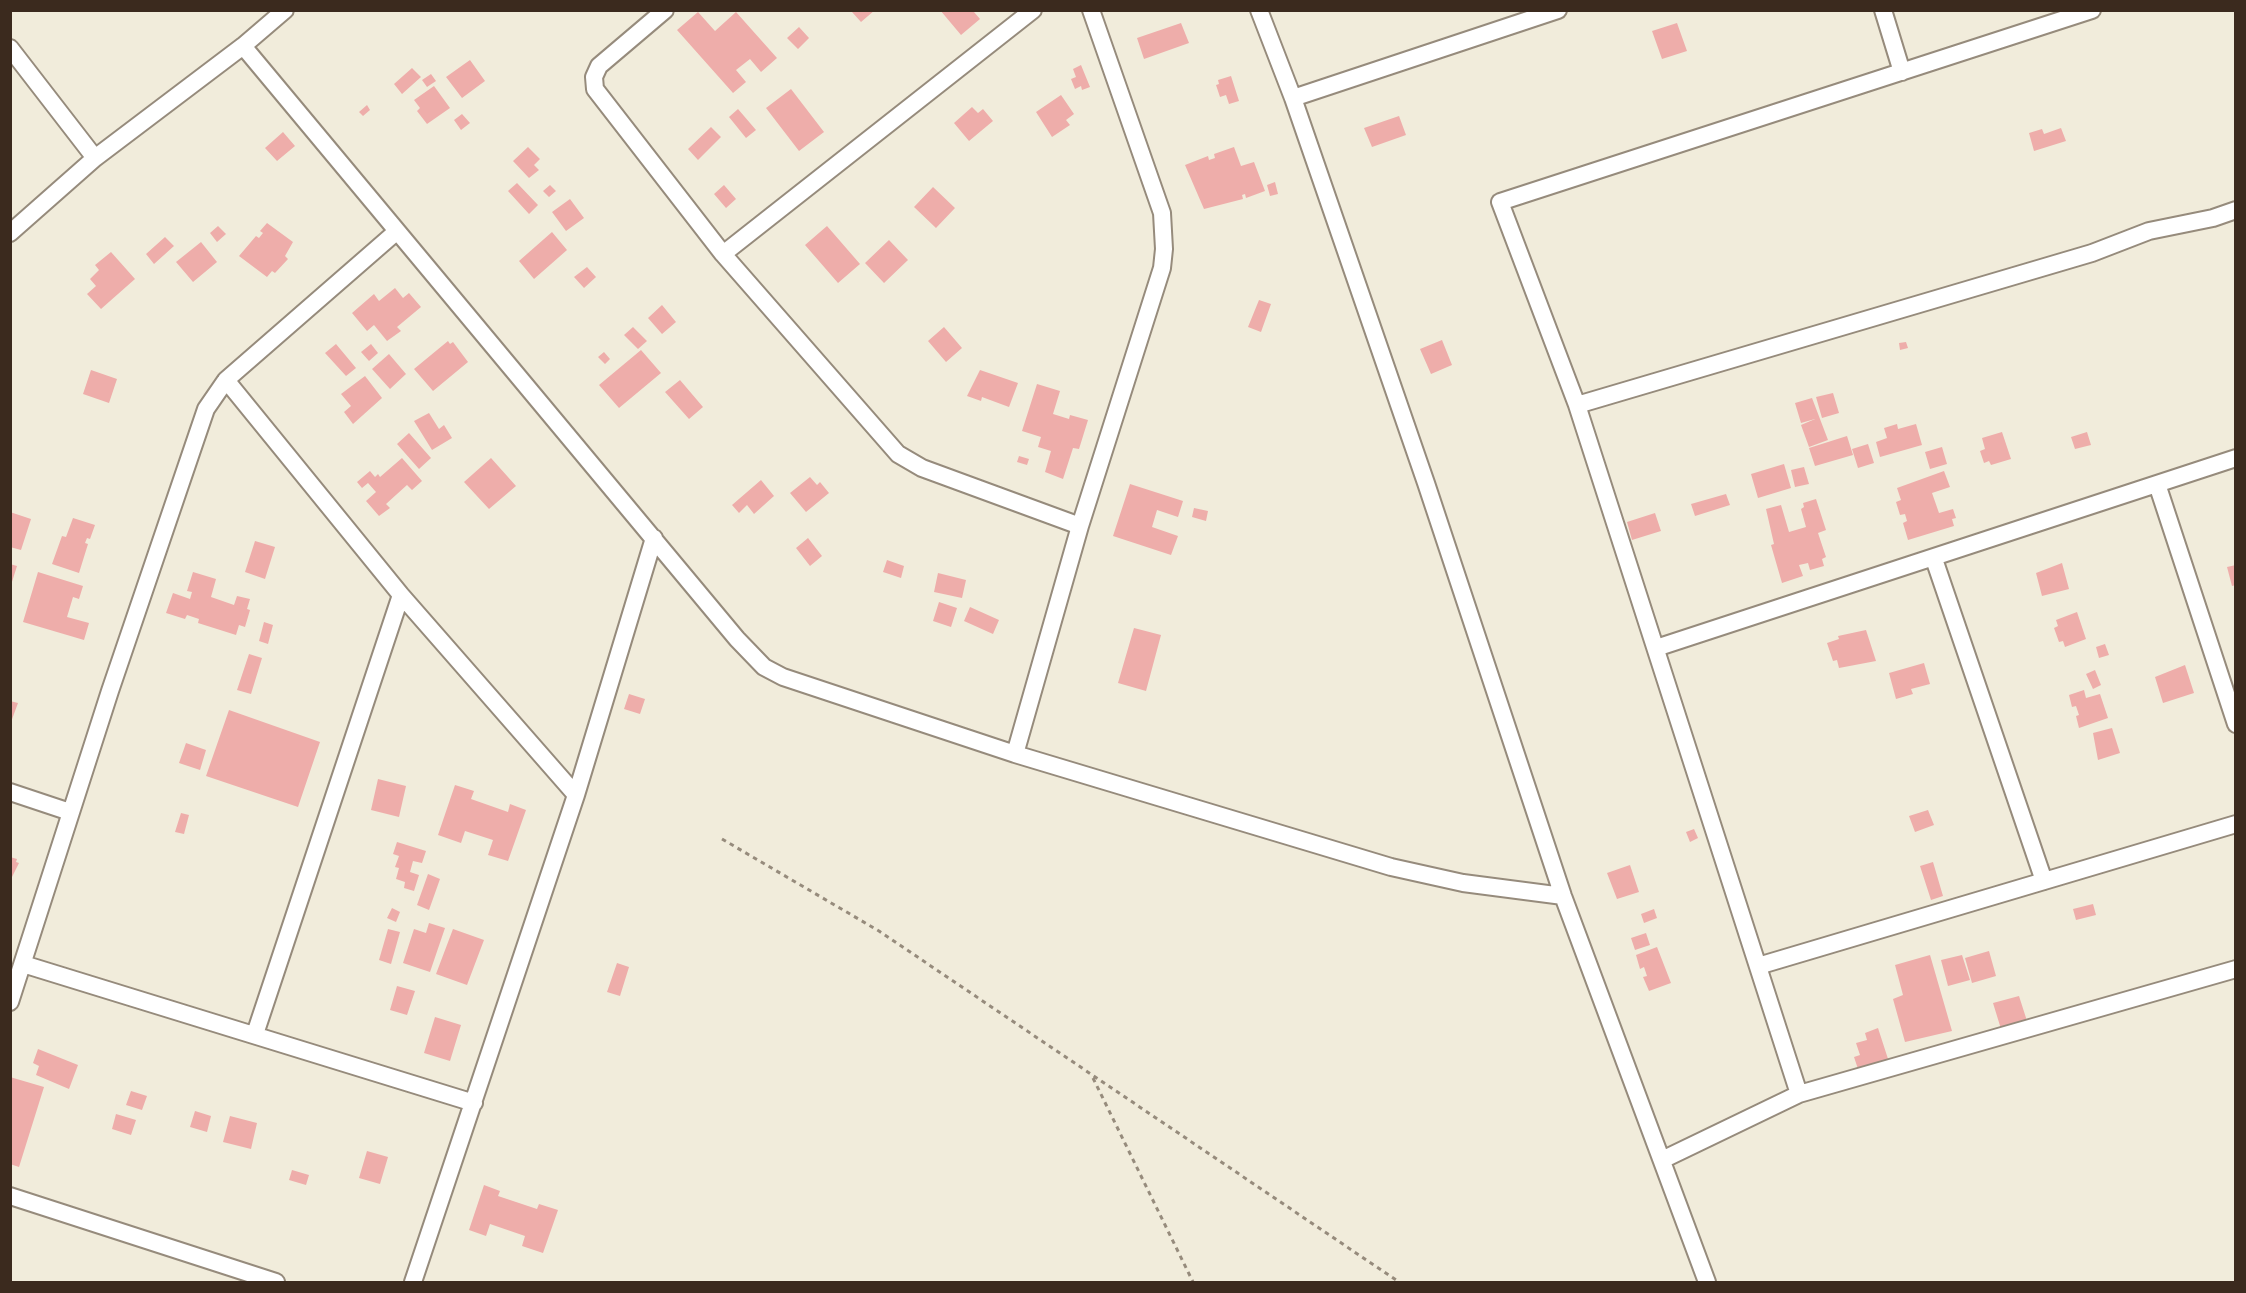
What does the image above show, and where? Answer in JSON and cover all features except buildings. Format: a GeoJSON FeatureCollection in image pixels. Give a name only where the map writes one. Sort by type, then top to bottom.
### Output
{"type":"FeatureCollection","features":[{"type":"Feature","properties":{"kind":"street"},"geometry":{"type":"LineString","coordinates":[[10,233],[95,158],[243,46],[285,10]]}},
{"type":"Feature","properties":{"kind":"street"},"geometry":{"type":"LineString","coordinates":[[665,10],[599,66],[594,77],[595,89],[723,254],[898,454],[922,468],[1080,526]]}},
{"type":"Feature","properties":{"kind":"street"},"geometry":{"type":"LineString","coordinates":[[723,254],[1033,10]]}},
{"type":"Feature","properties":{"kind":"street"},"geometry":{"type":"LineString","coordinates":[[1015,754],[1080,526],[1162,268],[1164,249],[1162,213],[1091,10]]}},
{"type":"Feature","properties":{"kind":"street"},"geometry":{"type":"LineString","coordinates":[[1259,10],[1293,98],[1426,483],[1563,896],[1707,1282]]}},
{"type":"Feature","properties":{"kind":"street"},"geometry":{"type":"LineString","coordinates":[[1293,98],[1558,10]]}},
{"type":"Feature","properties":{"kind":"street"},"geometry":{"type":"LineString","coordinates":[[1883,10],[1902,72]]}},
{"type":"Feature","properties":{"kind":"street"},"geometry":{"type":"LineString","coordinates":[[1799,1094],[1577,405],[1500,202],[2092,10]]}},
{"type":"Feature","properties":{"kind":"street"},"geometry":{"type":"LineString","coordinates":[[243,46],[396,232],[737,639],[764,668],[783,677],[1015,754],[1391,867],[1463,883],[1563,896]]}},
{"type":"Feature","properties":{"kind":"street"},"geometry":{"type":"LineString","coordinates":[[10,48],[95,158]]}},
{"type":"Feature","properties":{"kind":"street"},"geometry":{"type":"LineString","coordinates":[[1577,405],[2091,253],[2149,231],[2212,219],[2235,210]]}},
{"type":"Feature","properties":{"kind":"street"},"geometry":{"type":"LineString","coordinates":[[10,1002],[70,812],[206,409],[226,380],[396,232]]}},
{"type":"Feature","properties":{"kind":"street"},"geometry":{"type":"LineString","coordinates":[[226,380],[401,595],[576,795]]}},
{"type":"Feature","properties":{"kind":"street"},"geometry":{"type":"LineString","coordinates":[[1656,648],[1934,559],[2235,458]]}},
{"type":"Feature","properties":{"kind":"street"},"geometry":{"type":"LineString","coordinates":[[2157,484],[2235,724]]}},
{"type":"Feature","properties":{"kind":"street"},"geometry":{"type":"LineString","coordinates":[[413,1282],[576,795],[654,538]]}},
{"type":"Feature","properties":{"kind":"street"},"geometry":{"type":"LineString","coordinates":[[1934,559],[2044,881]]}},
{"type":"Feature","properties":{"kind":"street"},"geometry":{"type":"LineString","coordinates":[[255,1034],[401,595]]}},
{"type":"Feature","properties":{"kind":"street"},"geometry":{"type":"LineString","coordinates":[[10,792],[70,812]]}},
{"type":"Feature","properties":{"kind":"street"},"geometry":{"type":"LineString","coordinates":[[1758,966],[2235,824]]}},
{"type":"Feature","properties":{"kind":"street"},"geometry":{"type":"LineString","coordinates":[[23,964],[474,1103]]}},
{"type":"Feature","properties":{"kind":"street"},"geometry":{"type":"LineString","coordinates":[[1662,1160],[1799,1094],[2235,969]]}},
{"type":"Feature","properties":{"kind":"street"},"geometry":{"type":"LineString","coordinates":[[10,1196],[276,1282]]}},
{"type":"Feature","properties":{"kind":"path"},"geometry":{"type":"LineString","coordinates":[[722,839],[879,931],[1092,1077],[1400,1282]]}},
{"type":"Feature","properties":{"kind":"path"},"geometry":{"type":"LineString","coordinates":[[1092,1077],[1193,1282]]}}]}
